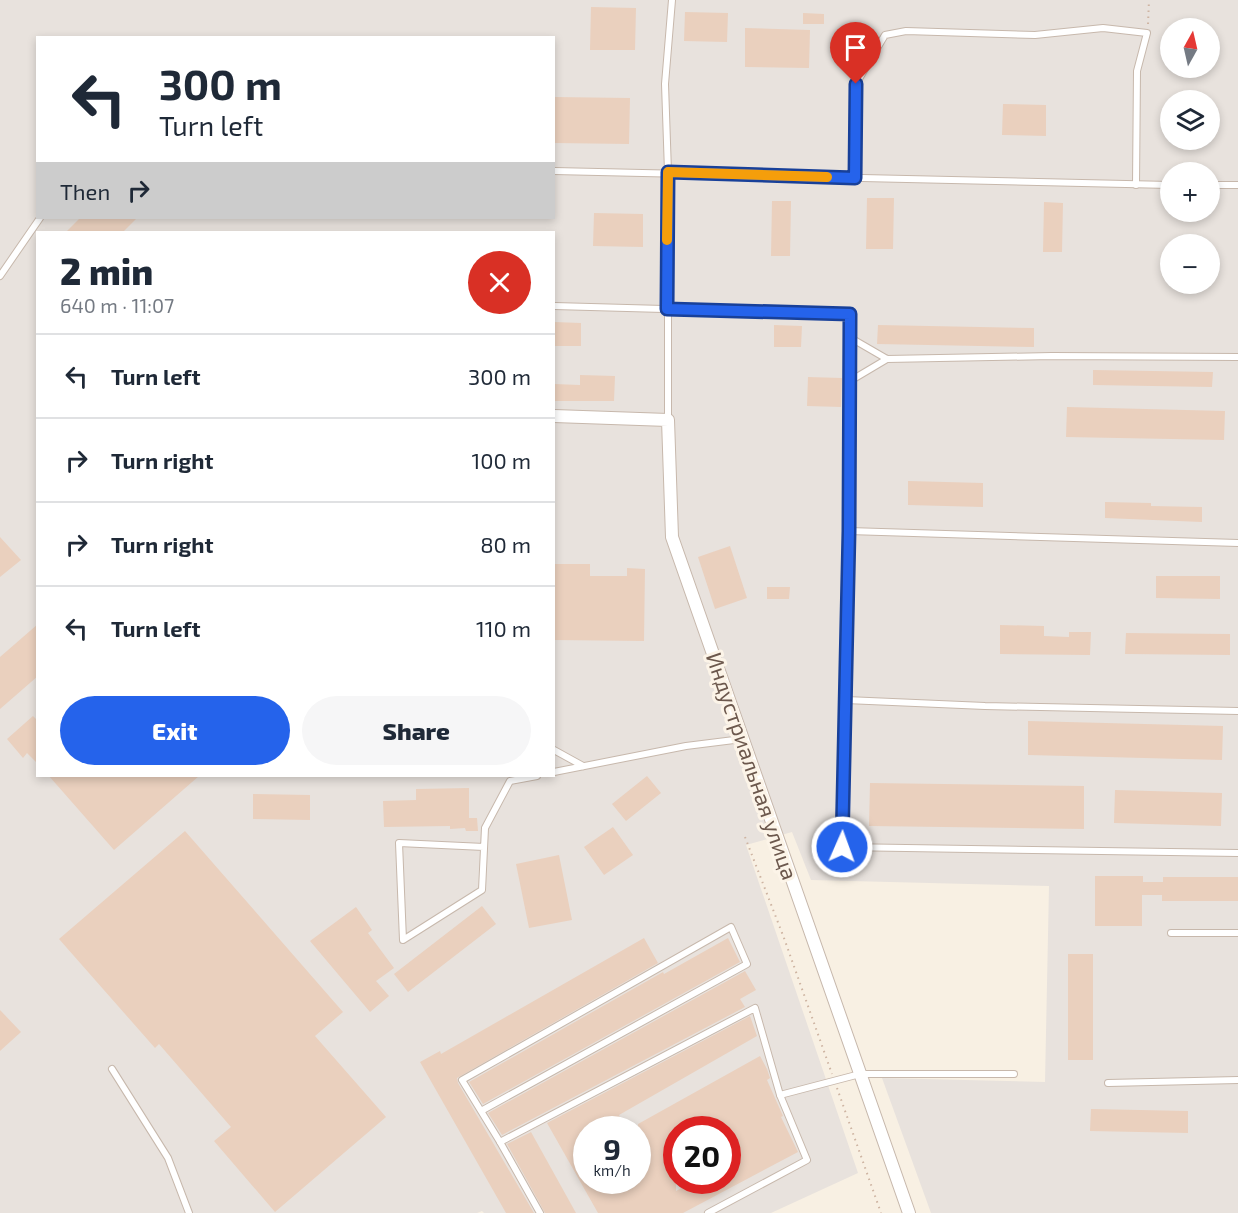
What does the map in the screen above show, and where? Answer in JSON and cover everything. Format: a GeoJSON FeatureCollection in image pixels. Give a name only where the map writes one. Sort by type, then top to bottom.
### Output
{"type":"FeatureCollection","features":[{"type":"Feature","properties":{"kind":"street"},"geometry":{"type":"LineString","coordinates":[[555,416],[668,420]]}},
{"type":"Feature","properties":{"kind":"street","name":"Индустриальная улица"},"geometry":{"type":"LineString","coordinates":[[668,420],[672,537],[909,1213]]}},
{"type":"Feature","properties":{"kind":"lane"},"geometry":{"type":"LineString","coordinates":[[668,420],[668,172],[665,84],[672,0]]}},
{"type":"Feature","properties":{"kind":"lane"},"geometry":{"type":"LineString","coordinates":[[855,178],[856,84],[885,35],[906,31],[1035,34],[1103,28],[1147,33],[1137,71],[1136,185]]}},
{"type":"Feature","properties":{"kind":"lane"},"geometry":{"type":"LineString","coordinates":[[555,171],[1160,185]]}},
{"type":"Feature","properties":{"kind":"lane"},"geometry":{"type":"LineString","coordinates":[[1220,185],[1238,185]]}},
{"type":"Feature","properties":{"kind":"lane"},"geometry":{"type":"LineString","coordinates":[[0,276],[39,219]]}},
{"type":"Feature","properties":{"kind":"lane"},"geometry":{"type":"LineString","coordinates":[[555,306],[850,314],[849,531],[842,847],[1238,853]]}},
{"type":"Feature","properties":{"kind":"lane"},"geometry":{"type":"LineString","coordinates":[[849,337],[886,359]]}},
{"type":"Feature","properties":{"kind":"lane"},"geometry":{"type":"LineString","coordinates":[[850,381],[886,359],[1052,356],[1238,357]]}},
{"type":"Feature","properties":{"kind":"lane"},"geometry":{"type":"LineString","coordinates":[[849,531],[1238,543]]}},
{"type":"Feature","properties":{"kind":"lane"},"geometry":{"type":"LineString","coordinates":[[846,700],[985,706],[1238,711]]}},
{"type":"Feature","properties":{"kind":"lane"},"geometry":{"type":"LineString","coordinates":[[555,772],[686,746],[742,739]]}},
{"type":"Feature","properties":{"kind":"lane"},"geometry":{"type":"LineString","coordinates":[[555,751],[583,766]]}},
{"type":"Feature","properties":{"kind":"lane"},"geometry":{"type":"LineString","coordinates":[[484,847],[399,843],[404,940],[482,890],[485,828],[510,781],[532,777]]}},
{"type":"Feature","properties":{"kind":"lane"},"geometry":{"type":"LineString","coordinates":[[481,1111],[747,964],[731,927],[462,1080],[540,1213]]}},
{"type":"Feature","properties":{"kind":"lane"},"geometry":{"type":"LineString","coordinates":[[1171,933],[1238,933]]}},
{"type":"Feature","properties":{"kind":"lane"},"geometry":{"type":"LineString","coordinates":[[500,1142],[755,1008],[780,1095],[807,1161],[708,1213]]}},
{"type":"Feature","properties":{"kind":"lane"},"geometry":{"type":"LineString","coordinates":[[112,1069],[168,1158],[189,1213]]}},
{"type":"Feature","properties":{"kind":"lane"},"geometry":{"type":"LineString","coordinates":[[780,1095],[860,1074],[1014,1074]]}},
{"type":"Feature","properties":{"kind":"lane"},"geometry":{"type":"LineString","coordinates":[[1108,1083],[1238,1080]]}},
{"type":"Feature","properties":{"kind":"path"},"geometry":{"type":"LineString","coordinates":[[1147,33],[1149,0]]}},
{"type":"Feature","properties":{"kind":"path"},"geometry":{"type":"LineString","coordinates":[[745,837],[784,938],[882,1213]]}},
{"type":"Feature","properties":{"kind":"shaded area"},"geometry":{"type":"Polygon","coordinates":[[[0,0],[1238,0],[1238,1213],[931,1213],[882,1078],[1045,1082],[1049,886],[811,880],[792,832],[746,845],[858,1173],[771,1213],[484,1213],[482,1211],[477,1213],[0,1213],[0,0]]]}},
{"type":"Feature","properties":{"kind":"building"},"geometry":{"type":"Polygon","coordinates":[[[591,7],[636,8],[635,50],[590,50],[591,7]]]}},
{"type":"Feature","properties":{"kind":"building"},"geometry":{"type":"Polygon","coordinates":[[[685,12],[728,13],[727,42],[684,41],[685,12]]]}},
{"type":"Feature","properties":{"kind":"building"},"geometry":{"type":"Polygon","coordinates":[[[803,13],[824,14],[824,24],[803,24],[803,13]]]}},
{"type":"Feature","properties":{"kind":"building"},"geometry":{"type":"Polygon","coordinates":[[[745,28],[810,30],[809,68],[745,67],[745,28]]]}},
{"type":"Feature","properties":{"kind":"building"},"geometry":{"type":"Polygon","coordinates":[[[555,97],[630,98],[629,144],[555,143],[555,97]]]}},
{"type":"Feature","properties":{"kind":"building"},"geometry":{"type":"Polygon","coordinates":[[[1003,104],[1046,105],[1046,136],[1002,135],[1003,104]]]}},
{"type":"Feature","properties":{"kind":"building"},"geometry":{"type":"Polygon","coordinates":[[[867,198],[894,198],[893,249],[866,249],[867,198]]]}},
{"type":"Feature","properties":{"kind":"building"},"geometry":{"type":"Polygon","coordinates":[[[772,201],[791,201],[790,256],[771,256],[772,201]]]}},
{"type":"Feature","properties":{"kind":"building"},"geometry":{"type":"Polygon","coordinates":[[[1044,202],[1063,203],[1062,252],[1043,252],[1044,202]]]}},
{"type":"Feature","properties":{"kind":"building"},"geometry":{"type":"Polygon","coordinates":[[[594,213],[643,214],[643,247],[593,246],[594,213]]]}},
{"type":"Feature","properties":{"kind":"building"},"geometry":{"type":"Polygon","coordinates":[[[79,219],[136,219],[124,231],[67,231],[79,219]]]}},
{"type":"Feature","properties":{"kind":"building"},"geometry":{"type":"Polygon","coordinates":[[[555,322],[581,323],[581,346],[555,346],[555,322]]]}},
{"type":"Feature","properties":{"kind":"building"},"geometry":{"type":"Polygon","coordinates":[[[774,325],[802,326],[801,347],[774,347],[774,325]]]}},
{"type":"Feature","properties":{"kind":"building"},"geometry":{"type":"Polygon","coordinates":[[[878,325],[1034,328],[1034,347],[877,344],[878,325]]]}},
{"type":"Feature","properties":{"kind":"building"},"geometry":{"type":"Polygon","coordinates":[[[1093,370],[1213,372],[1212,387],[1093,385],[1093,370]]]}},
{"type":"Feature","properties":{"kind":"building"},"geometry":{"type":"Polygon","coordinates":[[[580,375],[615,376],[614,401],[555,401],[555,384],[580,385],[580,375]]]}},
{"type":"Feature","properties":{"kind":"building"},"geometry":{"type":"Polygon","coordinates":[[[808,377],[842,378],[841,407],[807,406],[808,377]]]}},
{"type":"Feature","properties":{"kind":"building"},"geometry":{"type":"Polygon","coordinates":[[[1067,407],[1225,411],[1224,440],[1066,437],[1067,407]]]}},
{"type":"Feature","properties":{"kind":"building"},"geometry":{"type":"Polygon","coordinates":[[[908,481],[983,483],[983,507],[908,505],[908,481]]]}},
{"type":"Feature","properties":{"kind":"building"},"geometry":{"type":"Polygon","coordinates":[[[1105,502],[1202,507],[1202,522],[1105,518],[1105,502]]]}},
{"type":"Feature","properties":{"kind":"building"},"geometry":{"type":"Polygon","coordinates":[[[0,537],[21,560],[0,577],[0,537]]]}},
{"type":"Feature","properties":{"kind":"building"},"geometry":{"type":"Polygon","coordinates":[[[730,546],[747,598],[715,609],[698,557],[730,546]]]}},
{"type":"Feature","properties":{"kind":"building"},"geometry":{"type":"Polygon","coordinates":[[[555,564],[590,564],[590,576],[627,576],[627,568],[645,569],[644,641],[555,640],[555,564]]]}},
{"type":"Feature","properties":{"kind":"building"},"geometry":{"type":"Polygon","coordinates":[[[1156,576],[1220,576],[1220,599],[1156,598],[1156,576]]]}},
{"type":"Feature","properties":{"kind":"building"},"geometry":{"type":"Polygon","coordinates":[[[767,587],[790,587],[789,599],[767,599],[767,587]]]}},
{"type":"Feature","properties":{"kind":"building"},"geometry":{"type":"Polygon","coordinates":[[[1000,625],[1044,626],[1044,636],[1069,637],[1069,632],[1091,632],[1090,655],[1000,654],[1000,625]]]}},
{"type":"Feature","properties":{"kind":"building"},"geometry":{"type":"Polygon","coordinates":[[[36,626],[36,678],[0,709],[0,657],[36,626]]]}},
{"type":"Feature","properties":{"kind":"building"},"geometry":{"type":"Polygon","coordinates":[[[1126,633],[1230,634],[1230,655],[1125,654],[1126,633]]]}},
{"type":"Feature","properties":{"kind":"building"},"geometry":{"type":"Polygon","coordinates":[[[33,716],[36,719],[36,762],[27,753],[23,758],[7,739],[33,716]]]}},
{"type":"Feature","properties":{"kind":"building"},"geometry":{"type":"Polygon","coordinates":[[[1028,721],[1223,726],[1222,760],[1028,755],[1028,721]]]}},
{"type":"Feature","properties":{"kind":"building"},"geometry":{"type":"Polygon","coordinates":[[[647,776],[661,793],[626,821],[612,804],[647,776]]]}},
{"type":"Feature","properties":{"kind":"building"},"geometry":{"type":"Polygon","coordinates":[[[50,777],[198,777],[114,850],[50,777]]]}},
{"type":"Feature","properties":{"kind":"building"},"geometry":{"type":"Polygon","coordinates":[[[870,783],[1084,786],[1084,829],[869,826],[870,783]]]}},
{"type":"Feature","properties":{"kind":"building"},"geometry":{"type":"Polygon","coordinates":[[[469,788],[469,818],[477,818],[478,831],[466,831],[465,828],[450,829],[450,826],[384,827],[383,801],[416,800],[416,789],[469,788]]]}},
{"type":"Feature","properties":{"kind":"building"},"geometry":{"type":"Polygon","coordinates":[[[1115,790],[1222,793],[1221,826],[1114,823],[1115,790]]]}},
{"type":"Feature","properties":{"kind":"building"},"geometry":{"type":"Polygon","coordinates":[[[253,794],[310,795],[310,820],[253,819],[253,794]]]}},
{"type":"Feature","properties":{"kind":"building"},"geometry":{"type":"Polygon","coordinates":[[[613,827],[633,855],[604,875],[584,847],[613,827]]]}},
{"type":"Feature","properties":{"kind":"building"},"geometry":{"type":"Polygon","coordinates":[[[185,831],[343,1012],[315,1036],[386,1117],[275,1212],[214,1141],[231,1127],[159,1044],[155,1048],[59,939],[185,831]]]}},
{"type":"Feature","properties":{"kind":"building"},"geometry":{"type":"Polygon","coordinates":[[[559,855],[572,920],[529,928],[516,864],[559,855]]]}},
{"type":"Feature","properties":{"kind":"building"},"geometry":{"type":"Polygon","coordinates":[[[1095,876],[1143,876],[1143,882],[1163,882],[1163,877],[1238,877],[1238,901],[1162,901],[1162,895],[1142,895],[1142,926],[1095,926],[1095,876]]]}},
{"type":"Feature","properties":{"kind":"building"},"geometry":{"type":"Polygon","coordinates":[[[482,906],[496,924],[408,992],[394,974],[482,906]]]}},
{"type":"Feature","properties":{"kind":"building"},"geometry":{"type":"Polygon","coordinates":[[[356,907],[372,930],[368,933],[394,968],[376,981],[389,996],[370,1012],[310,941],[356,907]]]}},
{"type":"Feature","properties":{"kind":"building"},"geometry":{"type":"Polygon","coordinates":[[[644,938],[658,963],[457,1078],[534,1213],[506,1213],[420,1062],[440,1051],[441,1054],[644,938]]]}},
{"type":"Feature","properties":{"kind":"building"},"geometry":{"type":"Polygon","coordinates":[[[728,938],[740,962],[483,1104],[469,1082],[663,972],[664,974],[728,938]]]}},
{"type":"Feature","properties":{"kind":"building"},"geometry":{"type":"Polygon","coordinates":[[[1068,954],[1093,954],[1093,1060],[1068,1060],[1068,954]]]}},
{"type":"Feature","properties":{"kind":"building"},"geometry":{"type":"Polygon","coordinates":[[[745,971],[756,990],[740,999],[745,1007],[502,1135],[488,1113],[745,971]]]}},
{"type":"Feature","properties":{"kind":"building"},"geometry":{"type":"Polygon","coordinates":[[[0,1010],[21,1032],[0,1051],[0,1010]]]}},
{"type":"Feature","properties":{"kind":"building"},"geometry":{"type":"Polygon","coordinates":[[[750,1016],[757,1036],[620,1116],[573,1116],[573,1169],[547,1123],[750,1016]]]}},
{"type":"Feature","properties":{"kind":"building"},"geometry":{"type":"Polygon","coordinates":[[[760,1056],[767,1069],[770,1078],[767,1080],[783,1116],[781,1117],[798,1152],[741,1182],[741,1116],[663,1116],[663,1194],[719,1194],[683,1213],[598,1213],[587,1194],[651,1194],[651,1117],[760,1056]]]}},
{"type":"Feature","properties":{"kind":"building"},"geometry":{"type":"Polygon","coordinates":[[[1091,1109],[1188,1111],[1188,1133],[1090,1131],[1091,1109]]]}},
{"type":"Feature","properties":{"kind":"building"},"geometry":{"type":"Polygon","coordinates":[[[531,1132],[576,1213],[545,1213],[507,1144],[531,1132]]]}},
{"type":"Feature","properties":{"kind":"slow traffic"},"geometry":{"type":"LineString","coordinates":[[667,240],[668,172],[827,177]]}},
{"type":"Feature","properties":{"kind":"route"},"geometry":{"type":"LineString","coordinates":[[842,847],[851,437],[850,314],[667,309],[668,172],[855,178],[856,84]]}}]}
